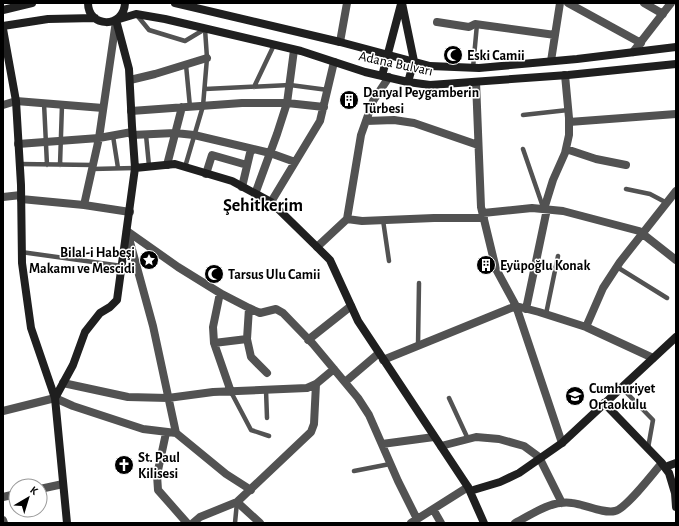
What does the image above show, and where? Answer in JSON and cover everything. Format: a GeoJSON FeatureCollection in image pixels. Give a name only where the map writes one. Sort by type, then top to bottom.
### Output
{"type":"FeatureCollection","features":[{"type":"Feature","properties":{"kind":"street"},"geometry":{"type":"LineString","coordinates":[[3,10],[32,3]]}},
{"type":"Feature","properties":{"kind":"street"},"geometry":{"type":"LineString","coordinates":[[88,3],[90,12],[95,18]]}},
{"type":"Feature","properties":{"kind":"street"},"geometry":{"type":"LineString","coordinates":[[3,26],[48,19],[95,18],[104,22],[110,22],[121,16],[125,3]]}},
{"type":"Feature","properties":{"kind":"street","name":"Adana Bulvarı"},"geometry":{"type":"LineString","coordinates":[[175,3],[205,7],[430,66],[473,68],[676,47]]}},
{"type":"Feature","properties":{"kind":"street"},"geometry":{"type":"LineString","coordinates":[[340,42],[347,3]]}},
{"type":"Feature","properties":{"kind":"street"},"geometry":{"type":"LineString","coordinates":[[317,247],[347,219],[361,135],[372,101],[386,76],[388,54],[402,3]]}},
{"type":"Feature","properties":{"kind":"street"},"geometry":{"type":"LineString","coordinates":[[402,3],[414,61],[408,82]]}},
{"type":"Feature","properties":{"kind":"street"},"geometry":{"type":"LineString","coordinates":[[551,61],[560,3]]}},
{"type":"Feature","properties":{"kind":"street"},"geometry":{"type":"LineString","coordinates":[[568,3],[641,43]]}},
{"type":"Feature","properties":{"kind":"street"},"geometry":{"type":"LineString","coordinates":[[644,3],[663,14]]}},
{"type":"Feature","properties":{"kind":"street"},"geometry":{"type":"LineString","coordinates":[[633,52],[671,3]]}},
{"type":"Feature","properties":{"kind":"street","name":"Adana Bulvarı"},"geometry":{"type":"LineString","coordinates":[[116,20],[136,14],[165,19],[294,50],[408,82],[430,85],[565,75],[676,64]]}},
{"type":"Feature","properties":{"kind":"street"},"geometry":{"type":"LineString","coordinates":[[55,398],[73,365],[85,332],[100,313],[110,307],[117,300],[136,168],[132,134],[129,69],[116,20]]}},
{"type":"Feature","properties":{"kind":"street"},"geometry":{"type":"LineString","coordinates":[[84,205],[99,138],[116,20]]}},
{"type":"Feature","properties":{"kind":"street"},"geometry":{"type":"LineString","coordinates":[[437,22],[469,27],[477,24],[555,35]]}},
{"type":"Feature","properties":{"kind":"street"},"geometry":{"type":"LineString","coordinates":[[3,30],[16,101],[20,164],[22,263],[31,328],[55,398],[67,523]]}},
{"type":"Feature","properties":{"kind":"street"},"geometry":{"type":"LineString","coordinates":[[255,194],[287,103],[294,50]]}},
{"type":"Feature","properties":{"kind":"street"},"geometry":{"type":"LineString","coordinates":[[130,80],[207,58]]}},
{"type":"Feature","properties":{"kind":"street"},"geometry":{"type":"LineString","coordinates":[[271,202],[320,121],[334,62]]}},
{"type":"Feature","properties":{"kind":"street"},"geometry":{"type":"LineString","coordinates":[[526,309],[545,209],[553,180],[566,149],[569,135],[565,75]]}},
{"type":"Feature","properties":{"kind":"street"},"geometry":{"type":"LineString","coordinates":[[476,82],[481,206],[496,269],[516,306],[562,443]]}},
{"type":"Feature","properties":{"kind":"street"},"geometry":{"type":"LineString","coordinates":[[3,105],[16,101],[103,108]]}},
{"type":"Feature","properties":{"kind":"street"},"geometry":{"type":"LineString","coordinates":[[131,111],[242,103],[287,103],[324,107]]}},
{"type":"Feature","properties":{"kind":"street"},"geometry":{"type":"LineString","coordinates":[[167,165],[175,133],[186,107]]}},
{"type":"Feature","properties":{"kind":"street"},"geometry":{"type":"LineString","coordinates":[[569,122],[676,114]]}},
{"type":"Feature","properties":{"kind":"street"},"geometry":{"type":"LineString","coordinates":[[366,121],[394,120],[414,123],[478,145]]}},
{"type":"Feature","properties":{"kind":"street"},"geometry":{"type":"LineString","coordinates":[[18,144],[132,134],[146,135],[175,133],[194,135],[270,153],[295,162]]}},
{"type":"Feature","properties":{"kind":"street"},"geometry":{"type":"LineString","coordinates":[[242,187],[251,149]]}},
{"type":"Feature","properties":{"kind":"street"},"geometry":{"type":"LineString","coordinates":[[566,149],[596,159],[626,164]]}},
{"type":"Feature","properties":{"kind":"street"},"geometry":{"type":"LineString","coordinates":[[206,174],[212,155],[247,165]]}},
{"type":"Feature","properties":{"kind":"street"},"geometry":{"type":"LineString","coordinates":[[136,168],[175,164],[232,182],[271,202],[330,260],[358,321],[469,489],[484,523]]}},
{"type":"Feature","properties":{"kind":"street"},"geometry":{"type":"LineString","coordinates":[[586,328],[603,288],[642,233],[676,191]]}},
{"type":"Feature","properties":{"kind":"street"},"geometry":{"type":"LineString","coordinates":[[3,197],[21,197],[130,212]]}},
{"type":"Feature","properties":{"kind":"street"},"geometry":{"type":"LineString","coordinates":[[347,219],[362,221],[484,216],[532,208],[563,211],[639,231],[676,260]]}},
{"type":"Feature","properties":{"kind":"street"},"geometry":{"type":"LineString","coordinates":[[127,231],[178,267],[220,293],[260,313],[276,309],[283,313],[345,382],[369,415],[413,522],[469,489],[500,482],[519,473],[562,443],[676,337]]}},
{"type":"Feature","properties":{"kind":"street"},"geometry":{"type":"LineString","coordinates":[[127,231],[152,326],[176,434]]}},
{"type":"Feature","properties":{"kind":"street"},"geometry":{"type":"LineString","coordinates":[[220,293],[213,327],[214,343],[231,392]]}},
{"type":"Feature","properties":{"kind":"street"},"geometry":{"type":"LineString","coordinates":[[308,340],[351,306]]}},
{"type":"Feature","properties":{"kind":"street"},"geometry":{"type":"LineString","coordinates":[[345,382],[381,356],[418,346],[516,306],[546,314],[586,328],[653,358]]}},
{"type":"Feature","properties":{"kind":"street"},"geometry":{"type":"LineString","coordinates":[[249,308],[247,339],[251,356],[267,373]]}},
{"type":"Feature","properties":{"kind":"street"},"geometry":{"type":"LineString","coordinates":[[214,343],[247,339]]}},
{"type":"Feature","properties":{"kind":"street"},"geometry":{"type":"LineString","coordinates":[[63,383],[128,397],[168,398],[213,392],[307,388],[316,384],[334,369]]}},
{"type":"Feature","properties":{"kind":"street"},"geometry":{"type":"LineString","coordinates":[[193,523],[200,517],[237,502],[311,432],[314,424],[316,384]]}},
{"type":"Feature","properties":{"kind":"street"},"geometry":{"type":"LineString","coordinates":[[3,411],[55,398],[73,406],[143,429],[176,434],[226,474],[251,490]]}},
{"type":"Feature","properties":{"kind":"street"},"geometry":{"type":"LineString","coordinates":[[604,403],[670,473],[675,493],[676,507]]}},
{"type":"Feature","properties":{"kind":"street"},"geometry":{"type":"LineString","coordinates":[[166,433],[157,475],[158,490],[187,523]]}},
{"type":"Feature","properties":{"kind":"street"},"geometry":{"type":"LineString","coordinates":[[382,444],[434,437]]}},
{"type":"Feature","properties":{"kind":"street"},"geometry":{"type":"LineString","coordinates":[[441,446],[476,437],[499,439],[524,446],[540,457],[562,503]]}},
{"type":"Feature","properties":{"kind":"street"},"geometry":{"type":"LineString","coordinates":[[515,523],[552,504],[571,503],[615,511],[625,506],[664,465],[676,464]]}},
{"type":"Feature","properties":{"kind":"street"},"geometry":{"type":"LineString","coordinates":[[48,487],[63,484]]}},
{"type":"Feature","properties":{"kind":"street"},"geometry":{"type":"LineString","coordinates":[[237,502],[260,523]]}},
{"type":"Feature","properties":{"kind":"street"},"geometry":{"type":"LineString","coordinates":[[433,509],[441,523]]}},
{"type":"Feature","properties":{"kind":"lane"},"geometry":{"type":"LineString","coordinates":[[136,14],[149,30],[185,41],[206,29],[207,58],[203,106],[185,167]]}},
{"type":"Feature","properties":{"kind":"lane"},"geometry":{"type":"LineString","coordinates":[[473,68],[477,24]]}},
{"type":"Feature","properties":{"kind":"lane"},"geometry":{"type":"LineString","coordinates":[[254,87],[274,45]]}},
{"type":"Feature","properties":{"kind":"lane"},"geometry":{"type":"LineString","coordinates":[[186,65],[186,107]]}},
{"type":"Feature","properties":{"kind":"lane"},"geometry":{"type":"LineString","coordinates":[[205,89],[290,85],[328,90]]}},
{"type":"Feature","properties":{"kind":"lane"},"geometry":{"type":"LineString","coordinates":[[44,103],[47,164]]}},
{"type":"Feature","properties":{"kind":"lane"},"geometry":{"type":"LineString","coordinates":[[60,165],[62,105]]}},
{"type":"Feature","properties":{"kind":"lane"},"geometry":{"type":"LineString","coordinates":[[522,115],[568,110]]}},
{"type":"Feature","properties":{"kind":"lane"},"geometry":{"type":"LineString","coordinates":[[146,135],[149,166]]}},
{"type":"Feature","properties":{"kind":"lane"},"geometry":{"type":"LineString","coordinates":[[113,136],[118,168]]}},
{"type":"Feature","properties":{"kind":"lane"},"geometry":{"type":"LineString","coordinates":[[523,149],[545,209]]}},
{"type":"Feature","properties":{"kind":"lane"},"geometry":{"type":"LineString","coordinates":[[20,164],[136,168]]}},
{"type":"Feature","properties":{"kind":"lane"},"geometry":{"type":"LineString","coordinates":[[626,189],[650,194],[667,203]]}},
{"type":"Feature","properties":{"kind":"lane"},"geometry":{"type":"LineString","coordinates":[[383,220],[389,261]]}},
{"type":"Feature","properties":{"kind":"lane"},"geometry":{"type":"LineString","coordinates":[[21,252],[122,266]]}},
{"type":"Feature","properties":{"kind":"lane"},"geometry":{"type":"LineString","coordinates":[[546,314],[558,256]]}},
{"type":"Feature","properties":{"kind":"lane"},"geometry":{"type":"LineString","coordinates":[[617,267],[667,298]]}},
{"type":"Feature","properties":{"kind":"lane"},"geometry":{"type":"LineString","coordinates":[[418,346],[419,283]]}},
{"type":"Feature","properties":{"kind":"lane"},"geometry":{"type":"LineString","coordinates":[[621,387],[653,420],[648,448]]}},
{"type":"Feature","properties":{"kind":"lane"},"geometry":{"type":"LineString","coordinates":[[266,390],[267,418]]}},
{"type":"Feature","properties":{"kind":"lane"},"geometry":{"type":"LineString","coordinates":[[231,392],[251,430],[269,436]]}},
{"type":"Feature","properties":{"kind":"lane"},"geometry":{"type":"LineString","coordinates":[[449,398],[468,439]]}},
{"type":"Feature","properties":{"kind":"lane"},"geometry":{"type":"LineString","coordinates":[[354,471],[390,464]]}},
{"type":"Feature","properties":{"kind":"lane"},"geometry":{"type":"LineString","coordinates":[[235,523],[237,502]]}},
{"type":"Feature","properties":{"kind":"place","name":"Eski Camii"},"geometry":{"type":"Point","coordinates":[453,55]}},
{"type":"Feature","properties":{"kind":"place","name":"Danyal Peygamberin Türbesi"},"geometry":{"type":"Point","coordinates":[349,100]}},
{"type":"Feature","properties":{"kind":"place","name":"Bilal-i Habeşi Makamı ve Mescidi"},"geometry":{"type":"Point","coordinates":[149,260]}},
{"type":"Feature","properties":{"kind":"place","name":"Eyüpoğlu Konak"},"geometry":{"type":"Point","coordinates":[486,265]}},
{"type":"Feature","properties":{"kind":"place","name":"Tarsus Ulu Camii"},"geometry":{"type":"Point","coordinates":[214,274]}},
{"type":"Feature","properties":{"kind":"place","name":"Cumhuriyet Ortaokulu"},"geometry":{"type":"Point","coordinates":[575,396]}},
{"type":"Feature","properties":{"kind":"place","name":"St. Paul Kilisesi"},"geometry":{"type":"Point","coordinates":[124,465]}},
{"type":"Feature","properties":{"kind":"district","name":"Şehitkerim"},"geometry":{"type":"Point","coordinates":[263,205]}}]}
